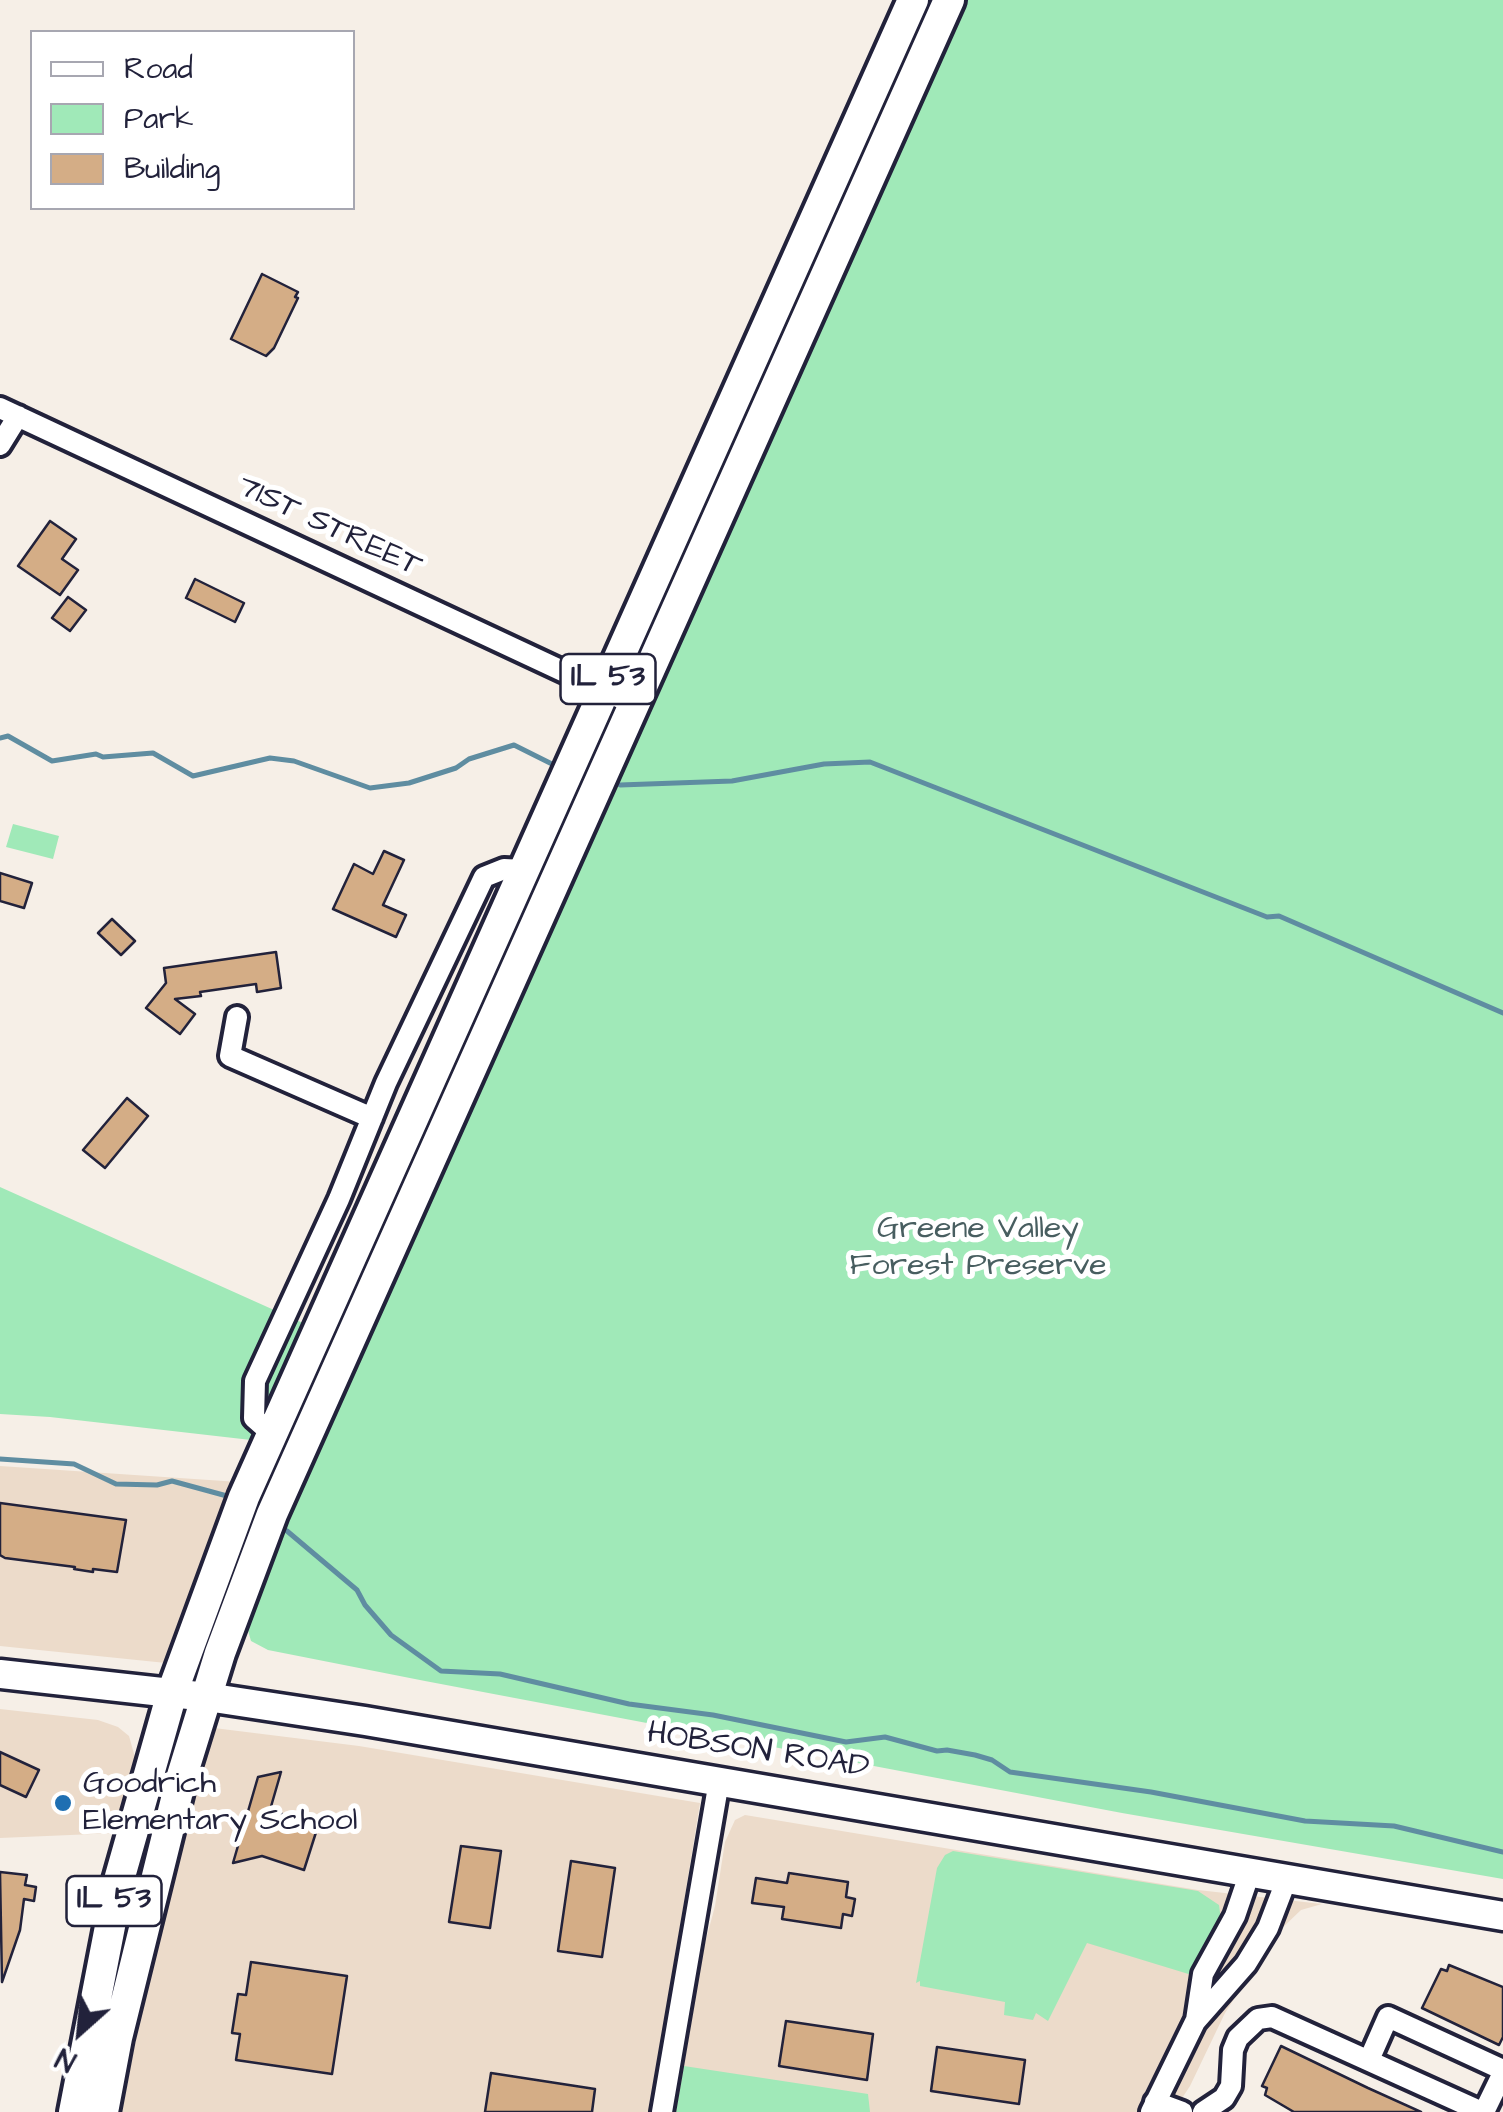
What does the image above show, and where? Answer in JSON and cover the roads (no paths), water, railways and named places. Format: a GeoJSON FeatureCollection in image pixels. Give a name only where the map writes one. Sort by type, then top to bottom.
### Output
{"type":"FeatureCollection","features":[{"type":"Feature","properties":{"kind":"main road","name":"IL 53"},"geometry":{"type":"LineString","coordinates":[[74,2112],[118,1880],[172,1693],[216,1566],[271,1433],[913,0]]}},
{"type":"Feature","properties":{"kind":"main road","name":"IL 53"},"geometry":{"type":"LineString","coordinates":[[104,2112],[117,2038],[180,1780],[238,1600],[324,1394],[948,0]]}},
{"type":"Feature","properties":{"kind":"main road","name":"HOBSON ROAD"},"geometry":{"type":"LineString","coordinates":[[0,1674],[207,1697],[1503,1916]]}},
{"type":"Feature","properties":{"kind":"street","name":"71ST STREET"},"geometry":{"type":"LineString","coordinates":[[9,412],[633,704]]}},
{"type":"Feature","properties":{"kind":"street"},"geometry":{"type":"LineString","coordinates":[[0,445],[9,412]]}},
{"type":"Feature","properties":{"kind":"street"},"geometry":{"type":"LineString","coordinates":[[271,1433],[254,1418],[255,1381],[372,1118],[484,877],[504,869],[524,870]]}},
{"type":"Feature","properties":{"kind":"street"},"geometry":{"type":"LineString","coordinates":[[237,1016],[230,1056],[372,1118]]}},
{"type":"Feature","properties":{"kind":"street"},"geometry":{"type":"LineString","coordinates":[[662,2112],[719,1781]]}},
{"type":"Feature","properties":{"kind":"street"},"geometry":{"type":"LineString","coordinates":[[1182,2112],[1153,2107],[1195,2022],[1204,1974],[1235,1916],[1249,1874]]}},
{"type":"Feature","properties":{"kind":"street"},"geometry":{"type":"LineString","coordinates":[[1195,2022],[1256,1949],[1286,1880]]}},
{"type":"Feature","properties":{"kind":"street"},"geometry":{"type":"LineString","coordinates":[[1203,2112],[1224,2098],[1231,2086],[1233,2050],[1238,2038],[1258,2019],[1272,2017],[1483,2112],[1503,2072],[1388,2018],[1369,2060]]}},
{"type":"Feature","properties":{"kind":"waterway"},"geometry":{"type":"LineString","coordinates":[[0,738],[8,736],[52,761],[96,754],[103,757],[153,753],[193,776],[270,758],[294,761],[370,788],[409,783],[514,745],[556,766]]}},
{"type":"Feature","properties":{"kind":"waterway"},"geometry":{"type":"LineString","coordinates":[[620,785],[732,781],[824,764],[870,762],[1267,917],[1279,916],[1503,1013]]}},
{"type":"Feature","properties":{"kind":"waterway"},"geometry":{"type":"LineString","coordinates":[[0,1459],[74,1464],[116,1484],[157,1485],[172,1481],[227,1496]]}},
{"type":"Feature","properties":{"kind":"waterway"},"geometry":{"type":"LineString","coordinates":[[287,1531],[357,1590],[391,1635],[441,1671],[500,1674],[629,1704],[713,1715],[846,1742],[885,1737],[937,1751],[975,1755],[1010,1772],[1151,1792],[1305,1821],[1394,1826],[1503,1852]]}},
{"type":"Feature","properties":{"kind":"place","name":"Goodrich Elementary School"},"geometry":{"type":"Point","coordinates":[63,1803]}},
{"type":"Feature","properties":{"kind":"park label","name":"Greene Valley Forest Preserve"},"geometry":{"type":"Point","coordinates":[978,1248]}}]}
